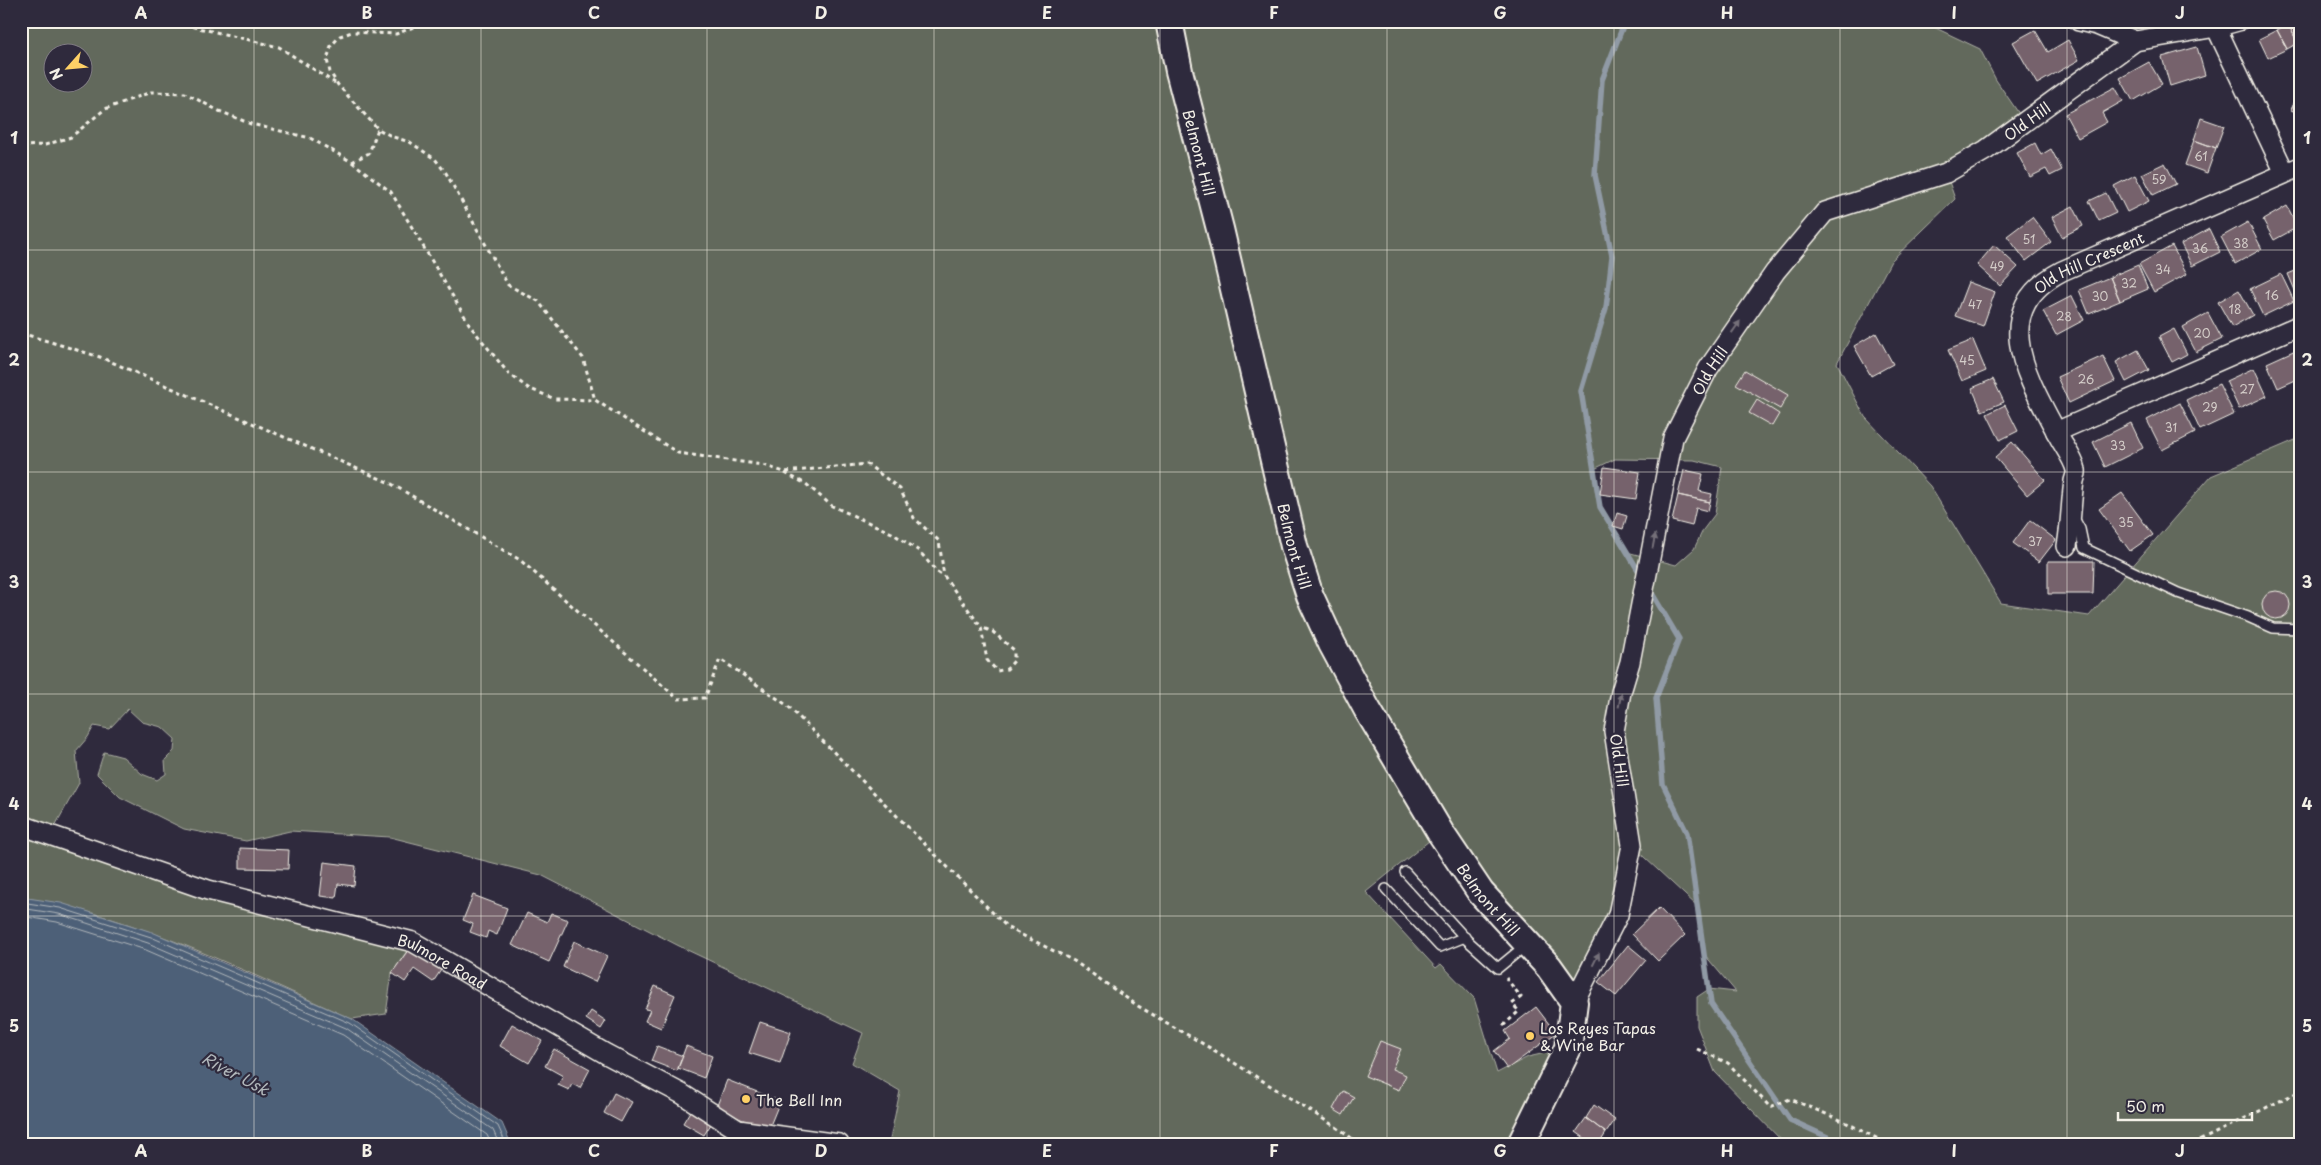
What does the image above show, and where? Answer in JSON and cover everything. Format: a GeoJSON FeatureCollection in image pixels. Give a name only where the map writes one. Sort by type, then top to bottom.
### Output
{"type":"FeatureCollection","features":[{"type":"Feature","properties":{"kind":"main road","name":"Belmont Hill"},"geometry":{"type":"LineString","coordinates":[[1169,21],[1179,71],[1220,229],[1294,546],[1310,596],[1332,644],[1367,709],[1440,832],[1481,893],[1550,967],[1574,1002]]}},
{"type":"Feature","properties":{"kind":"main road"},"geometry":{"type":"LineString","coordinates":[[1521,1144],[1568,1048],[1574,1002]]}},
{"type":"Feature","properties":{"kind":"street"},"geometry":{"type":"LineString","coordinates":[[2079,21],[2097,25],[2135,42]]}},
{"type":"Feature","properties":{"kind":"street","name":"Old Hill"},"geometry":{"type":"LineString","coordinates":[[1574,1002],[1618,915],[1632,845],[1614,731],[1621,692],[1630,662],[1673,438],[1708,369],[1775,272],[1825,212],[1946,173],[1986,150],[2135,42],[2238,21]]}},
{"type":"Feature","properties":{"kind":"street","name":"Old Hill Crescent"},"geometry":{"type":"LineString","coordinates":[[2067,546],[2077,471],[2030,382],[2021,359],[2017,339],[2019,320],[2036,289],[2046,279],[2062,271],[2292,170],[2216,27]]}},
{"type":"Feature","properties":{"kind":"street"},"geometry":{"type":"LineString","coordinates":[[2056,432],[2300,325]]}},
{"type":"Feature","properties":{"kind":"street","name":"Bulmore Road"},"geometry":{"type":"LineString","coordinates":[[21,825],[208,890],[413,942],[606,1054],[682,1094],[736,1137],[839,1144]]}},
{"type":"Feature","properties":{"kind":"lane"},"geometry":{"type":"LineString","coordinates":[[2072,514],[2080,529],[2084,548],[2097,556],[2130,569],[2178,593],[2240,614],[2273,628],[2300,629]]}},
{"type":"Feature","properties":{"kind":"lane"},"geometry":{"type":"LineString","coordinates":[[1405,872],[1465,937],[1498,968],[1528,943]]}},
{"type":"Feature","properties":{"kind":"lane"},"geometry":{"type":"LineString","coordinates":[[1386,889],[1440,947],[1465,937]]}},
{"type":"Feature","properties":{"kind":"path"},"geometry":{"type":"LineString","coordinates":[[169,21],[279,47],[338,85]]}},
{"type":"Feature","properties":{"kind":"path"},"geometry":{"type":"LineString","coordinates":[[428,21],[396,34],[352,32],[340,36],[331,46],[327,60],[330,72],[338,85],[378,129],[393,137],[410,142],[435,159],[446,173],[508,285],[538,301],[583,358],[595,400]]}},
{"type":"Feature","properties":{"kind":"path"},"geometry":{"type":"LineString","coordinates":[[21,146],[45,144],[71,136],[105,108],[151,92],[185,93],[219,111],[251,124],[310,138],[352,162],[391,192],[471,327],[508,373],[528,388],[556,399],[595,400],[678,453],[763,465],[784,472],[806,484],[832,506],[892,532],[919,551],[936,571],[944,576],[982,628],[987,660],[997,670],[1006,669],[1014,661],[1014,650],[993,632],[982,628]]}},
{"type":"Feature","properties":{"kind":"path"},"geometry":{"type":"LineString","coordinates":[[352,162],[369,153],[378,129]]}},
{"type":"Feature","properties":{"kind":"path"},"geometry":{"type":"LineString","coordinates":[[21,333],[100,357],[390,483],[520,560],[678,699],[705,698],[720,659],[788,706],[1008,928],[1074,961],[1138,1006],[1218,1052],[1347,1134],[1356,1143]]}},
{"type":"Feature","properties":{"kind":"path"},"geometry":{"type":"LineString","coordinates":[[784,472],[867,464],[900,489],[914,518],[939,541],[944,576]]}},
{"type":"Feature","properties":{"kind":"path"},"geometry":{"type":"LineString","coordinates":[[1498,968],[1521,997],[1512,1004],[1519,1011],[1503,1026]]}},
{"type":"Feature","properties":{"kind":"path"},"geometry":{"type":"LineString","coordinates":[[1697,1049],[1728,1064],[1770,1107],[1790,1099],[1842,1121],[1888,1144]]}},
{"type":"Feature","properties":{"kind":"path"},"geometry":{"type":"LineString","coordinates":[[2193,1144],[2300,1091]]}},
{"type":"Feature","properties":{"kind":"green space"},"geometry":{"type":"Polygon","coordinates":[[[21,21],[1921,21],[1980,49],[1996,80],[2024,121],[1946,173],[1955,199],[1891,261],[1837,363],[1865,417],[1930,486],[2001,603],[2089,616],[2211,476],[2300,438],[2300,1144],[1785,1144],[1715,1072],[1697,1026],[1697,997],[1709,989],[1736,992],[1704,954],[1697,906],[1632,846],[1618,915],[1574,1002],[1440,832],[1366,892],[1436,968],[1441,964],[1474,998],[1497,1073],[1528,1057],[1568,1048],[1521,1144],[889,1144],[900,1091],[852,1063],[863,1033],[683,948],[541,875],[390,837],[290,831],[246,841],[184,829],[120,797],[97,774],[104,752],[123,757],[142,774],[157,780],[166,774],[165,760],[174,751],[175,739],[162,727],[142,722],[128,709],[109,729],[94,726],[88,737],[76,751],[79,783],[50,835],[413,942],[392,973],[386,1014],[352,1019],[190,948],[107,917],[21,897],[21,21]],[[1615,459],[1594,469],[1600,507],[1627,552],[1676,565],[1694,549],[1703,530],[1715,514],[1722,467],[1694,460],[1615,459]]]}},
{"type":"Feature","properties":{"kind":"water","name":"River Usk"},"geometry":{"type":"Polygon","coordinates":[[[21,897],[61,903],[152,932],[352,1019],[502,1123],[511,1144],[21,1144],[21,897]]]}},
{"type":"Feature","properties":{"kind":"building"},"geometry":{"type":"Polygon","coordinates":[[[2300,21],[2298,43],[2288,24],[2300,21]]]}},
{"type":"Feature","properties":{"kind":"building"},"geometry":{"type":"Polygon","coordinates":[[[2288,24],[2298,43],[2287,49],[2277,30],[2288,24]]]}},
{"type":"Feature","properties":{"kind":"building"},"geometry":{"type":"Polygon","coordinates":[[[2035,30],[2048,52],[2068,40],[2079,60],[2037,84],[2013,42],[2035,30]]]}},
{"type":"Feature","properties":{"kind":"building"},"geometry":{"type":"Polygon","coordinates":[[[2277,30],[2287,49],[2268,58],[2259,39],[2277,30]]]}},
{"type":"Feature","properties":{"kind":"building"},"geometry":{"type":"Polygon","coordinates":[[[2197,47],[2205,75],[2170,86],[2162,57],[2197,47]]]}},
{"type":"Feature","properties":{"kind":"building"},"geometry":{"type":"Polygon","coordinates":[[[2149,62],[2162,84],[2133,101],[2120,78],[2149,62]]]}},
{"type":"Feature","properties":{"kind":"building"},"geometry":{"type":"Polygon","coordinates":[[[2115,87],[2123,101],[2102,113],[2107,122],[2078,138],[2065,114],[2115,87]]]}},
{"type":"Feature","properties":{"kind":"building"},"geometry":{"type":"Polygon","coordinates":[[[2300,90],[2300,114],[2291,110],[2300,90]]]}},
{"type":"Feature","properties":{"kind":"building"},"geometry":{"type":"Polygon","coordinates":[[[2201,118],[2224,126],[2216,148],[2194,140],[2201,118]]]}},
{"type":"Feature","properties":{"kind":"building"},"geometry":{"type":"Polygon","coordinates":[[[2194,140],[2216,148],[2207,173],[2185,165],[2194,140]]]}},
{"type":"Feature","properties":{"kind":"building"},"geometry":{"type":"Polygon","coordinates":[[[2035,143],[2041,155],[2051,149],[2062,170],[2050,176],[2046,169],[2030,177],[2017,153],[2035,143]]]}},
{"type":"Feature","properties":{"kind":"building"},"geometry":{"type":"Polygon","coordinates":[[[2165,163],[2176,184],[2153,195],[2142,174],[2165,163]]]}},
{"type":"Feature","properties":{"kind":"building"},"geometry":{"type":"Polygon","coordinates":[[[2135,175],[2149,201],[2127,212],[2114,186],[2135,175]]]}},
{"type":"Feature","properties":{"kind":"building"},"geometry":{"type":"Polygon","coordinates":[[[2106,193],[2116,213],[2099,221],[2089,201],[2106,193]]]}},
{"type":"Feature","properties":{"kind":"building"},"geometry":{"type":"Polygon","coordinates":[[[2073,206],[2083,226],[2062,237],[2052,217],[2073,206]]]}},
{"type":"Feature","properties":{"kind":"building"},"geometry":{"type":"Polygon","coordinates":[[[2287,206],[2298,227],[2274,240],[2263,220],[2287,206]]]}},
{"type":"Feature","properties":{"kind":"building"},"geometry":{"type":"Polygon","coordinates":[[[2032,217],[2051,242],[2026,261],[2007,236],[2032,217]]]}},
{"type":"Feature","properties":{"kind":"building"},"geometry":{"type":"Polygon","coordinates":[[[2248,222],[2262,249],[2235,264],[2221,237],[2248,222]]]}},
{"type":"Feature","properties":{"kind":"building"},"geometry":{"type":"Polygon","coordinates":[[[2209,229],[2220,252],[2192,266],[2181,244],[2209,229]]]}},
{"type":"Feature","properties":{"kind":"building"},"geometry":{"type":"Polygon","coordinates":[[[1994,245],[2018,267],[2000,286],[1977,265],[1994,245]]]}},
{"type":"Feature","properties":{"kind":"building"},"geometry":{"type":"Polygon","coordinates":[[[2172,246],[2187,274],[2154,292],[2139,264],[2172,246]]]}},
{"type":"Feature","properties":{"kind":"building"},"geometry":{"type":"Polygon","coordinates":[[[2138,265],[2148,289],[2120,301],[2110,277],[2138,265]]]}},
{"type":"Feature","properties":{"kind":"building"},"geometry":{"type":"Polygon","coordinates":[[[2300,269],[2300,302],[2288,274],[2300,269]]]}},
{"type":"Feature","properties":{"kind":"building"},"geometry":{"type":"Polygon","coordinates":[[[2281,274],[2294,301],[2263,316],[2250,289],[2281,274]]]}},
{"type":"Feature","properties":{"kind":"building"},"geometry":{"type":"Polygon","coordinates":[[[2110,277],[2120,301],[2089,314],[2079,290],[2110,277]]]}},
{"type":"Feature","properties":{"kind":"building"},"geometry":{"type":"Polygon","coordinates":[[[1968,282],[1995,292],[1983,326],[1955,316],[1968,282]]]}},
{"type":"Feature","properties":{"kind":"building"},"geometry":{"type":"Polygon","coordinates":[[[2239,290],[2253,315],[2232,327],[2218,302],[2239,290]]]}},
{"type":"Feature","properties":{"kind":"building"},"geometry":{"type":"Polygon","coordinates":[[[2072,296],[2084,320],[2056,335],[2043,311],[2072,296]]]}},
{"type":"Feature","properties":{"kind":"building"},"geometry":{"type":"Polygon","coordinates":[[[2208,313],[2222,339],[2196,352],[2183,327],[2208,313]]]}},
{"type":"Feature","properties":{"kind":"building"},"geometry":{"type":"Polygon","coordinates":[[[2174,329],[2187,354],[2172,362],[2159,337],[2174,329]]]}},
{"type":"Feature","properties":{"kind":"building"},"geometry":{"type":"Polygon","coordinates":[[[1876,333],[1893,364],[1871,376],[1854,346],[1876,333]]]}},
{"type":"Feature","properties":{"kind":"building"},"geometry":{"type":"Polygon","coordinates":[[[1973,340],[1986,371],[1962,381],[1948,350],[1973,340]]]}},
{"type":"Feature","properties":{"kind":"building"},"geometry":{"type":"Polygon","coordinates":[[[2300,348],[2300,378],[2278,388],[2267,363],[2300,348]]]}},
{"type":"Feature","properties":{"kind":"building"},"geometry":{"type":"Polygon","coordinates":[[[2138,350],[2149,370],[2126,382],[2116,362],[2138,350]]]}},
{"type":"Feature","properties":{"kind":"building"},"geometry":{"type":"Polygon","coordinates":[[[2103,356],[2115,381],[2069,403],[2057,377],[2103,356]]]}},
{"type":"Feature","properties":{"kind":"building"},"geometry":{"type":"Polygon","coordinates":[[[2254,368],[2267,396],[2239,409],[2226,381],[2254,368]]]}},
{"type":"Feature","properties":{"kind":"building"},"geometry":{"type":"Polygon","coordinates":[[[1745,370],[1788,395],[1780,409],[1736,384],[1745,370]]]}},
{"type":"Feature","properties":{"kind":"building"},"geometry":{"type":"Polygon","coordinates":[[[1993,379],[2004,402],[1982,411],[1972,388],[1993,379]]]}},
{"type":"Feature","properties":{"kind":"building"},"geometry":{"type":"Polygon","coordinates":[[[2219,384],[2234,414],[2200,430],[2186,400],[2219,384]]]}},
{"type":"Feature","properties":{"kind":"building"},"geometry":{"type":"Polygon","coordinates":[[[1757,400],[1779,414],[1772,426],[1749,413],[1757,400]]]}},
{"type":"Feature","properties":{"kind":"building"},"geometry":{"type":"Polygon","coordinates":[[[2180,403],[2195,433],[2162,450],[2147,420],[2180,403]]]}},
{"type":"Feature","properties":{"kind":"building"},"geometry":{"type":"Polygon","coordinates":[[[2005,405],[2018,431],[2000,440],[1987,414],[2005,405]]]}},
{"type":"Feature","properties":{"kind":"building"},"geometry":{"type":"Polygon","coordinates":[[[2131,423],[2143,448],[2105,467],[2093,442],[2131,423]]]}},
{"type":"Feature","properties":{"kind":"building"},"geometry":{"type":"Polygon","coordinates":[[[2012,442],[2045,480],[2027,495],[1995,457],[2012,442]]]}},
{"type":"Feature","properties":{"kind":"building"},"geometry":{"type":"Polygon","coordinates":[[[1604,467],[1640,472],[1636,499],[1600,494],[1604,467]]]}},
{"type":"Feature","properties":{"kind":"building"},"geometry":{"type":"Polygon","coordinates":[[[1684,470],[1703,474],[1699,491],[1712,494],[1710,502],[1678,495],[1684,470]]]}},
{"type":"Feature","properties":{"kind":"building"},"geometry":{"type":"Polygon","coordinates":[[[2122,493],[2153,535],[2130,551],[2099,509],[2122,493]]]}},
{"type":"Feature","properties":{"kind":"building"},"geometry":{"type":"Polygon","coordinates":[[[1678,495],[1710,502],[1708,511],[1696,508],[1692,526],[1672,521],[1678,495]]]}},
{"type":"Feature","properties":{"kind":"building"},"geometry":{"type":"Polygon","coordinates":[[[1617,513],[1627,516],[1623,529],[1613,526],[1617,513]]]}},
{"type":"Feature","properties":{"kind":"building"},"geometry":{"type":"Polygon","coordinates":[[[2030,520],[2056,540],[2039,562],[2013,543],[2030,520]]]}},
{"type":"Feature","properties":{"kind":"building"},"geometry":{"type":"Polygon","coordinates":[[[2048,561],[2094,561],[2093,594],[2048,594],[2048,561]]]}},
{"type":"Feature","properties":{"kind":"building"},"geometry":{"type":"Polygon","coordinates":[[[2276,591],[2286,595],[2290,605],[2286,615],[2276,619],[2266,615],[2262,605],[2266,595],[2276,591]]]}},
{"type":"Feature","properties":{"kind":"building"},"geometry":{"type":"Polygon","coordinates":[[[240,848],[289,850],[288,869],[240,868],[240,848]]]}},
{"type":"Feature","properties":{"kind":"building"},"geometry":{"type":"Polygon","coordinates":[[[324,862],[356,866],[354,886],[338,884],[336,898],[320,896],[324,862]]]}},
{"type":"Feature","properties":{"kind":"building"},"geometry":{"type":"Polygon","coordinates":[[[473,895],[507,908],[497,935],[488,931],[486,938],[470,932],[473,924],[463,920],[473,895]]]}},
{"type":"Feature","properties":{"kind":"building"},"geometry":{"type":"Polygon","coordinates":[[[1659,908],[1685,935],[1658,961],[1632,934],[1659,908]]]}},
{"type":"Feature","properties":{"kind":"building"},"geometry":{"type":"Polygon","coordinates":[[[527,913],[547,922],[551,913],[568,920],[549,962],[512,945],[527,913]]]}},
{"type":"Feature","properties":{"kind":"building"},"geometry":{"type":"Polygon","coordinates":[[[574,941],[607,956],[595,982],[563,967],[574,941]]]}},
{"type":"Feature","properties":{"kind":"building"},"geometry":{"type":"Polygon","coordinates":[[[1628,945],[1646,960],[1616,996],[1598,982],[1628,945]]]}},
{"type":"Feature","properties":{"kind":"building"},"geometry":{"type":"Polygon","coordinates":[[[411,946],[443,967],[433,982],[414,969],[405,982],[392,973],[411,946]]]}},
{"type":"Feature","properties":{"kind":"building"},"geometry":{"type":"Polygon","coordinates":[[[655,986],[675,995],[661,1028],[645,1021],[650,1010],[645,1009],[655,986]]]}},
{"type":"Feature","properties":{"kind":"building"},"geometry":{"type":"Polygon","coordinates":[[[1536,1007],[1556,1033],[1507,1069],[1494,1051],[1510,1039],[1505,1031],[1536,1007]]]}},
{"type":"Feature","properties":{"kind":"building"},"geometry":{"type":"Polygon","coordinates":[[[591,1011],[606,1021],[601,1029],[586,1019],[591,1011]]]}},
{"type":"Feature","properties":{"kind":"building"},"geometry":{"type":"Polygon","coordinates":[[[760,1022],[791,1032],[780,1063],[749,1053],[760,1022]]]}},
{"type":"Feature","properties":{"kind":"building"},"geometry":{"type":"Polygon","coordinates":[[[512,1024],[542,1041],[529,1063],[500,1046],[512,1024]]]}},
{"type":"Feature","properties":{"kind":"building"},"geometry":{"type":"Polygon","coordinates":[[[1380,1041],[1401,1049],[1392,1069],[1406,1075],[1399,1090],[1365,1076],[1380,1041]]]}},
{"type":"Feature","properties":{"kind":"building"},"geometry":{"type":"Polygon","coordinates":[[[657,1046],[683,1056],[677,1071],[651,1061],[657,1046]]]}},
{"type":"Feature","properties":{"kind":"building"},"geometry":{"type":"Polygon","coordinates":[[[686,1046],[712,1056],[704,1078],[678,1068],[686,1046]]]}},
{"type":"Feature","properties":{"kind":"building"},"geometry":{"type":"Polygon","coordinates":[[[554,1049],[590,1069],[580,1088],[572,1084],[569,1090],[558,1085],[563,1076],[545,1066],[554,1049]]]}},
{"type":"Feature","properties":{"kind":"building"},"geometry":{"type":"Polygon","coordinates":[[[727,1080],[780,1101],[769,1128],[743,1120],[716,1108],[727,1080]]]}},
{"type":"Feature","properties":{"kind":"building"},"geometry":{"type":"Polygon","coordinates":[[[1343,1091],[1354,1097],[1343,1115],[1333,1109],[1343,1091]]]}},
{"type":"Feature","properties":{"kind":"building"},"geometry":{"type":"Polygon","coordinates":[[[614,1093],[632,1102],[621,1122],[604,1113],[614,1093]]]}},
{"type":"Feature","properties":{"kind":"building"},"geometry":{"type":"Polygon","coordinates":[[[1594,1105],[1615,1120],[1606,1133],[1586,1118],[1594,1105]]]}},
{"type":"Feature","properties":{"kind":"building"},"geometry":{"type":"Polygon","coordinates":[[[692,1108],[713,1121],[704,1135],[683,1123],[692,1108]]]}},
{"type":"Feature","properties":{"kind":"building"},"geometry":{"type":"Polygon","coordinates":[[[1586,1118],[1606,1133],[1599,1144],[1593,1144],[1576,1132],[1586,1118]]]}},
{"type":"Feature","properties":{"kind":"waterway"},"geometry":{"type":"LineString","coordinates":[[1625,21],[1602,80],[1595,175],[1612,256],[1606,308],[1581,391],[1600,507],[1638,570]]}},
{"type":"Feature","properties":{"kind":"waterway"},"geometry":{"type":"LineString","coordinates":[[1653,595],[1679,639],[1656,698],[1663,784],[1687,833],[1711,1004],[1790,1120],[1843,1144]]}},
{"type":"Feature","properties":{"kind":"place","name":"Los Reyes Tapas & Wine Bar"},"geometry":{"type":"Point","coordinates":[1530,1036]}},
{"type":"Feature","properties":{"kind":"place","name":"The Bell Inn"},"geometry":{"type":"Point","coordinates":[746,1099]}}]}
